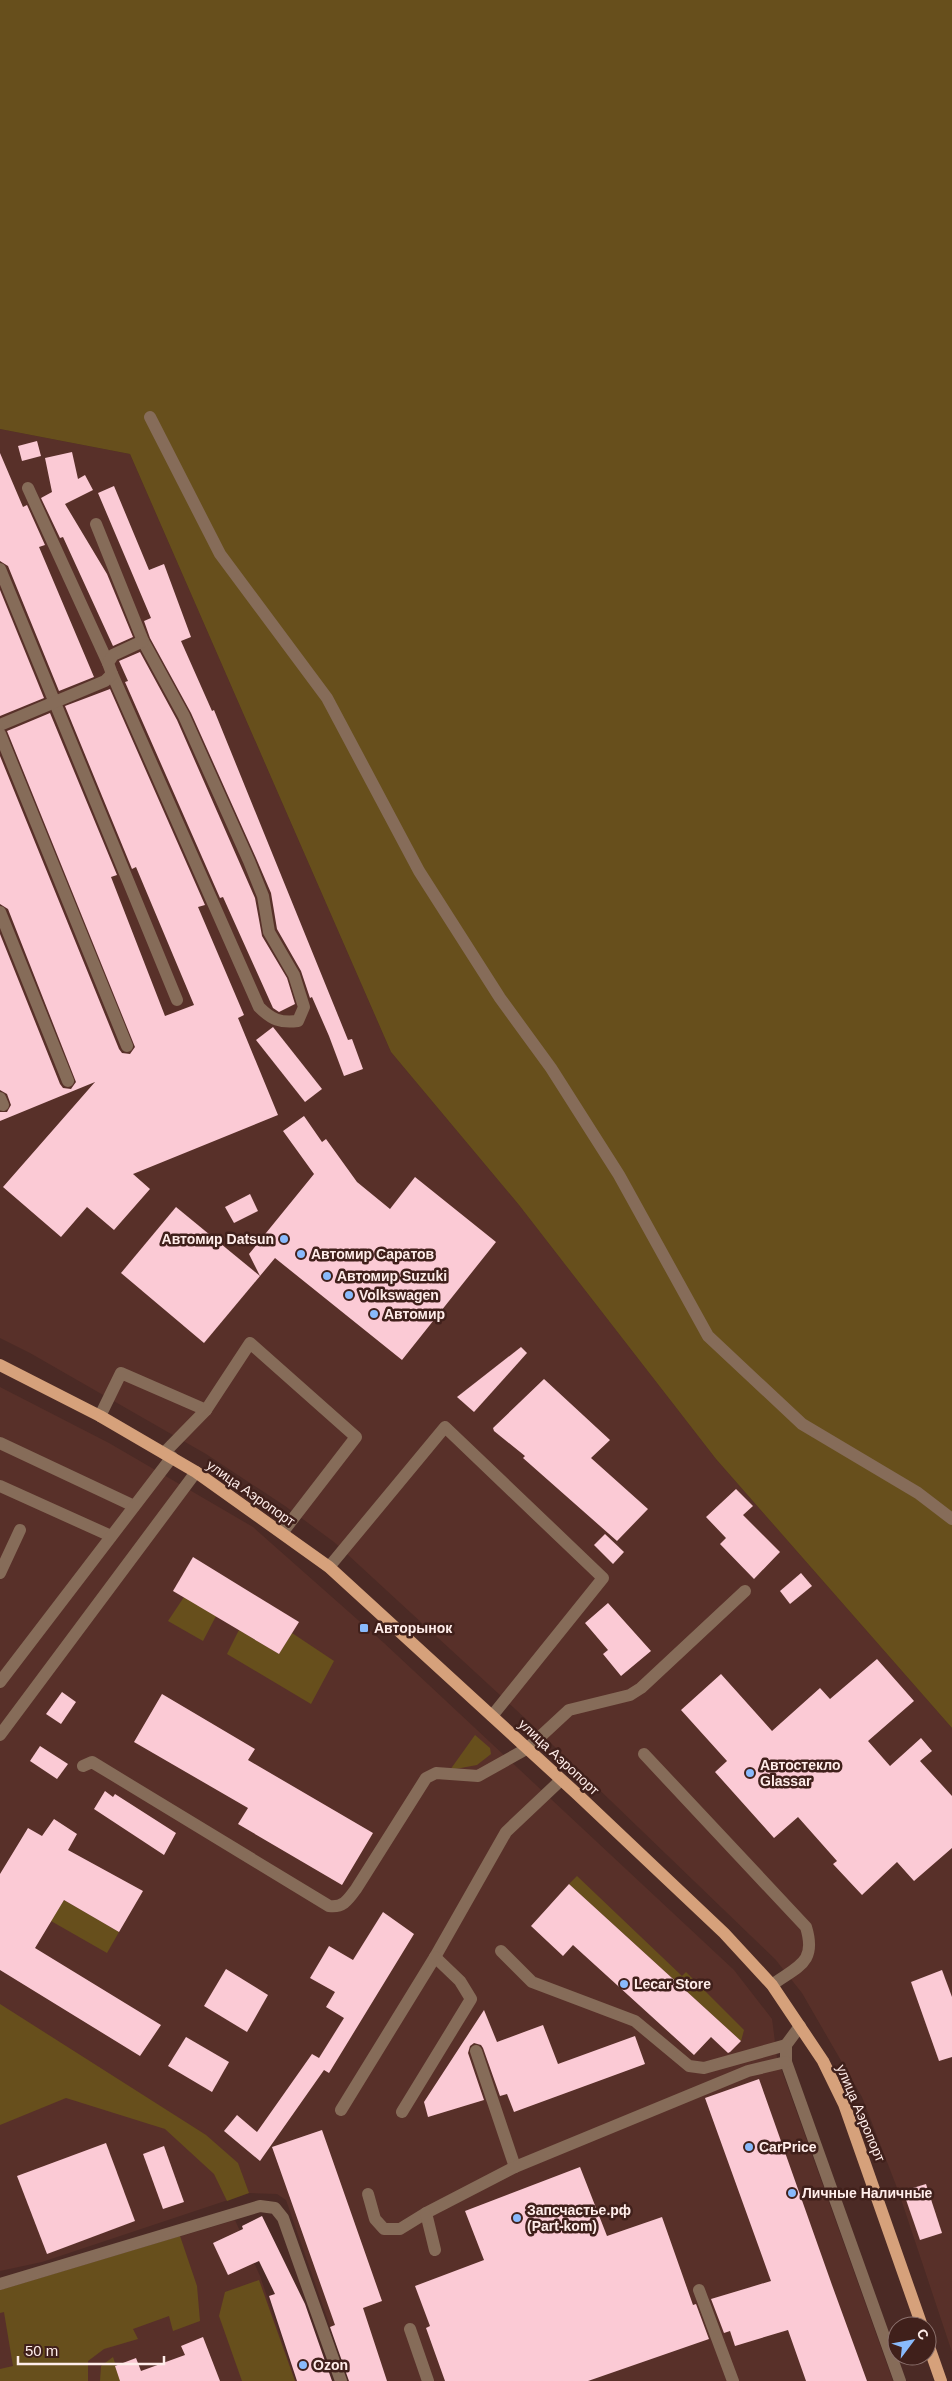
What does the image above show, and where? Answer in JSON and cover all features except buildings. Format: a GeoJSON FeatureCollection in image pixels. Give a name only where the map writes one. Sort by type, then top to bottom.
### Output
{"type":"FeatureCollection","features":[{"type":"Feature","properties":{"kind":"main road","name":"улица Аэропорт"},"geometry":{"type":"LineString","coordinates":[[0,1364],[100,1416],[196,1472],[329,1567],[528,1748],[724,1933],[772,1985],[822,2061],[844,2104],[918,2316]]}},
{"type":"Feature","properties":{"kind":"main road"},"geometry":{"type":"LineString","coordinates":[[935,2366],[940,2381]]}},
{"type":"Feature","properties":{"kind":"street"},"geometry":{"type":"LineString","coordinates":[[150,417],[220,554],[327,698],[419,871],[500,998],[551,1068],[619,1176],[708,1336],[802,1424],[918,1493],[952,1519]]}},
{"type":"Feature","properties":{"kind":"street"},"geometry":{"type":"LineString","coordinates":[[28,488],[110,668],[259,1007],[270,1018],[284,1022],[298,1021],[304,1007],[294,976],[269,932],[267,914],[260,888],[184,716],[143,641],[96,524]]}},
{"type":"Feature","properties":{"kind":"street"},"geometry":{"type":"LineString","coordinates":[[0,569],[177,1000]]}},
{"type":"Feature","properties":{"kind":"street"},"geometry":{"type":"LineString","coordinates":[[0,725],[105,681],[113,655],[143,641]]}},
{"type":"Feature","properties":{"kind":"street"},"geometry":{"type":"LineString","coordinates":[[0,734],[127,1046]]}},
{"type":"Feature","properties":{"kind":"street"},"geometry":{"type":"LineString","coordinates":[[0,912],[68,1081]]}},
{"type":"Feature","properties":{"kind":"street"},"geometry":{"type":"LineString","coordinates":[[0,1682],[134,1506],[168,1455],[206,1410],[250,1343],[356,1436],[282,1533]]}},
{"type":"Feature","properties":{"kind":"street"},"geometry":{"type":"LineString","coordinates":[[100,1416],[121,1373],[206,1410]]}},
{"type":"Feature","properties":{"kind":"street"},"geometry":{"type":"LineString","coordinates":[[329,1567],[445,1427],[603,1578],[492,1716]]}},
{"type":"Feature","properties":{"kind":"street"},"geometry":{"type":"LineString","coordinates":[[0,1442],[134,1506]]}},
{"type":"Feature","properties":{"kind":"street"},"geometry":{"type":"LineString","coordinates":[[0,1735],[196,1472]]}},
{"type":"Feature","properties":{"kind":"street"},"geometry":{"type":"LineString","coordinates":[[0,1486],[111,1536]]}},
{"type":"Feature","properties":{"kind":"street"},"geometry":{"type":"LineString","coordinates":[[0,1573],[20,1530]]}},
{"type":"Feature","properties":{"kind":"street"},"geometry":{"type":"LineString","coordinates":[[83,1766],[92,1762],[329,1906],[337,1907],[347,1901],[356,1889],[426,1778],[436,1773],[478,1776],[528,1748],[569,1710],[630,1695],[641,1688],[745,1591]]}},
{"type":"Feature","properties":{"kind":"street"},"geometry":{"type":"LineString","coordinates":[[644,1754],[806,1927],[811,1945],[806,1960],[772,1985]]}},
{"type":"Feature","properties":{"kind":"street"},"geometry":{"type":"LineString","coordinates":[[341,2110],[434,1957],[506,1832],[561,1780]]}},
{"type":"Feature","properties":{"kind":"street"},"geometry":{"type":"LineString","coordinates":[[501,1950],[532,1982],[635,2021],[689,2066],[704,2068],[786,2045]]}},
{"type":"Feature","properties":{"kind":"street"},"geometry":{"type":"LineString","coordinates":[[402,2112],[471,1999],[460,1981],[434,1957]]}},
{"type":"Feature","properties":{"kind":"street"},"geometry":{"type":"LineString","coordinates":[[800,2026],[786,2045],[786,2062],[900,2381]]}},
{"type":"Feature","properties":{"kind":"street"},"geometry":{"type":"LineString","coordinates":[[476,2051],[515,2167]]}},
{"type":"Feature","properties":{"kind":"street"},"geometry":{"type":"LineString","coordinates":[[368,2194],[375,2219],[384,2229],[400,2229],[426,2213],[515,2167],[748,2071],[786,2062]]}},
{"type":"Feature","properties":{"kind":"street"},"geometry":{"type":"LineString","coordinates":[[0,2284],[260,2206],[275,2208],[283,2218],[341,2381]]}},
{"type":"Feature","properties":{"kind":"street"},"geometry":{"type":"LineString","coordinates":[[426,2213],[435,2250]]}},
{"type":"Feature","properties":{"kind":"street"},"geometry":{"type":"LineString","coordinates":[[699,2290],[733,2381]]}},
{"type":"Feature","properties":{"kind":"street"},"geometry":{"type":"LineString","coordinates":[[410,2329],[428,2381]]}},
{"type":"Feature","properties":{"kind":"shaded area"},"geometry":{"type":"Polygon","coordinates":[[[0,0],[952,0],[952,1728],[716,1459],[519,1205],[391,1052],[130,454],[0,429],[0,0]]]}},
{"type":"Feature","properties":{"kind":"shaded area"},"geometry":{"type":"Polygon","coordinates":[[[0,429],[130,454],[391,1052],[519,1205],[716,1459],[952,1728],[952,2352],[899,2193],[862,2097],[802,1993],[775,1959],[527,1720],[334,1542],[285,1506],[206,1454],[30,1353],[0,1338],[0,429]]]}},
{"type":"Feature","properties":{"kind":"shaded area"},"geometry":{"type":"Polygon","coordinates":[[[0,1387],[109,1443],[253,1527],[384,1643],[734,1970],[772,2019],[777,2057],[893,2381],[349,2381],[286,2200],[277,2194],[249,2193],[42,2262],[0,2271],[0,1387]]]}},
{"type":"Feature","properties":{"kind":"shaded area"},"geometry":{"type":"Polygon","coordinates":[[[184,1597],[216,1616],[203,1641],[168,1621],[184,1597]]]}},
{"type":"Feature","properties":{"kind":"shaded area"},"geometry":{"type":"Polygon","coordinates":[[[239,1630],[279,1654],[292,1633],[334,1661],[311,1704],[227,1654],[239,1630]]]}},
{"type":"Feature","properties":{"kind":"shaded area"},"geometry":{"type":"Polygon","coordinates":[[[475,1735],[490,1748],[491,1754],[477,1765],[450,1770],[475,1735]]]}},
{"type":"Feature","properties":{"kind":"shaded area"},"geometry":{"type":"Polygon","coordinates":[[[577,1876],[682,1976],[686,1972],[744,2030],[741,2041],[569,1884],[577,1876]]]}},
{"type":"Feature","properties":{"kind":"shaded area"},"geometry":{"type":"Polygon","coordinates":[[[64,1900],[119,1932],[107,1953],[51,1921],[64,1900]]]}},
{"type":"Feature","properties":{"kind":"shaded area"},"geometry":{"type":"Polygon","coordinates":[[[0,2004],[206,2135],[238,2163],[249,2193],[227,2201],[214,2174],[165,2129],[66,2098],[0,2125],[0,2004]]]}},
{"type":"Feature","properties":{"kind":"shaded area"},"geometry":{"type":"Polygon","coordinates":[[[235,2220],[260,2276],[296,2381],[0,2381],[0,2290],[235,2220]]]}},
{"type":"Feature","properties":{"kind":"shaded area"},"geometry":{"type":"Polygon","coordinates":[[[180,2236],[197,2286],[200,2321],[173,2331],[169,2316],[133,2329],[138,2339],[104,2349],[88,2361],[88,2381],[0,2381],[0,2369],[13,2366],[4,2312],[0,2313],[0,2290],[180,2236]]]}},
{"type":"Feature","properties":{"kind":"shaded area"},"geometry":{"type":"Polygon","coordinates":[[[259,2280],[295,2381],[242,2381],[219,2316],[225,2292],[259,2280]]]}},
{"type":"Feature","properties":{"kind":"shaded area"},"geometry":{"type":"Polygon","coordinates":[[[113,2357],[121,2381],[100,2381],[101,2366],[113,2357]]]}},
{"type":"Feature","properties":{"kind":"place","name":"Автомир Datsun"},"geometry":{"type":"Point","coordinates":[284,1239]}},
{"type":"Feature","properties":{"kind":"place","name":"Автомир Саратов"},"geometry":{"type":"Point","coordinates":[301,1254]}},
{"type":"Feature","properties":{"kind":"place","name":"Автомир Suzuki"},"geometry":{"type":"Point","coordinates":[327,1276]}},
{"type":"Feature","properties":{"kind":"place","name":"Volkswagen"},"geometry":{"type":"Point","coordinates":[349,1295]}},
{"type":"Feature","properties":{"kind":"place","name":"Автомир"},"geometry":{"type":"Point","coordinates":[374,1314]}},
{"type":"Feature","properties":{"kind":"place","name":"Авторынок"},"geometry":{"type":"Point","coordinates":[364,1628]}},
{"type":"Feature","properties":{"kind":"place","name":"Автостекло Glassar"},"geometry":{"type":"Point","coordinates":[750,1773]}},
{"type":"Feature","properties":{"kind":"place","name":"Lecar Store"},"geometry":{"type":"Point","coordinates":[624,1984]}},
{"type":"Feature","properties":{"kind":"place","name":"CarPrice"},"geometry":{"type":"Point","coordinates":[749,2147]}},
{"type":"Feature","properties":{"kind":"place","name":"Личные Наличные"},"geometry":{"type":"Point","coordinates":[792,2193]}},
{"type":"Feature","properties":{"kind":"place","name":"Запсчастье.рф (Part-kom)"},"geometry":{"type":"Point","coordinates":[517,2218]}},
{"type":"Feature","properties":{"kind":"place","name":"Ozon"},"geometry":{"type":"Point","coordinates":[303,2365]}}]}
